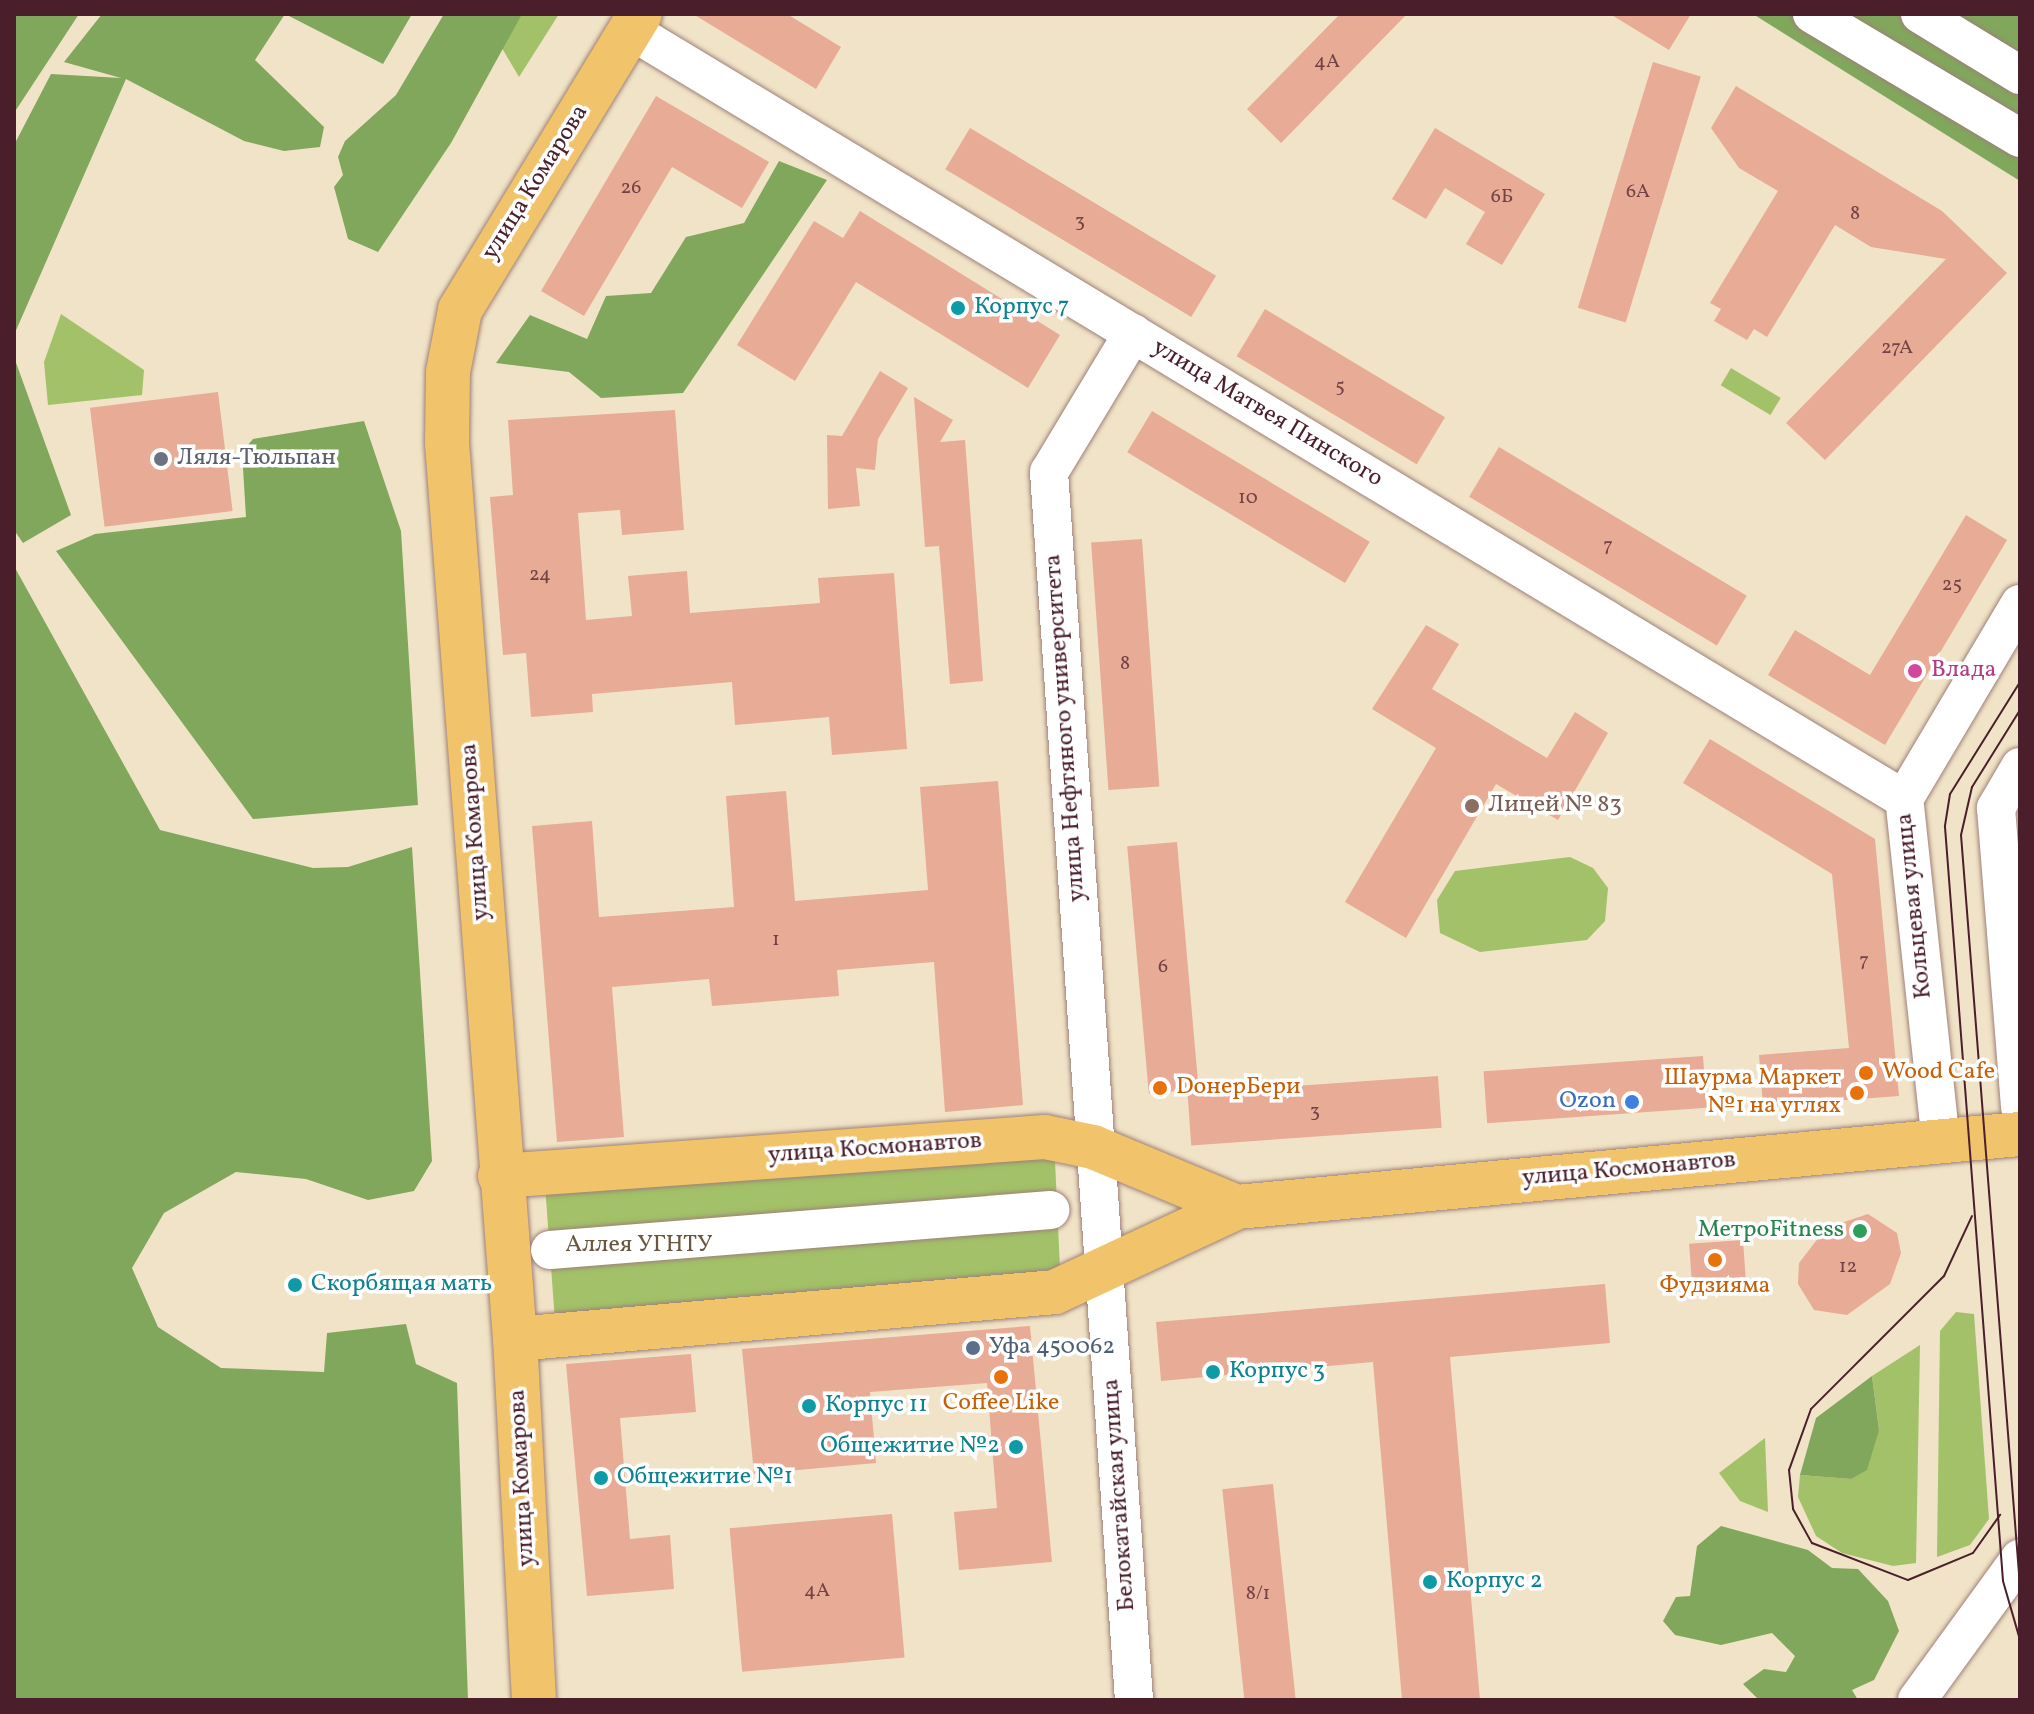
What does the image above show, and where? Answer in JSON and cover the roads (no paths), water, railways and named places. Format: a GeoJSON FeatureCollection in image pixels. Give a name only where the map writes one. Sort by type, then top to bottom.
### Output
{"type":"FeatureCollection","features":[{"type":"Feature","properties":{"kind":"main road","name":"улица Комарова"},"geometry":{"type":"LineString","coordinates":[[534,1700],[515,1339],[500,1176],[447,443],[448,372],[460,310],[635,22]]}},
{"type":"Feature","properties":{"kind":"main road","name":"улица Космонавтов"},"geometry":{"type":"LineString","coordinates":[[515,1339],[1055,1292],[1104,1263],[1237,1207],[2020,1134]]}},
{"type":"Feature","properties":{"kind":"main road","name":"улица Космонавтов"},"geometry":{"type":"LineString","coordinates":[[500,1176],[1045,1137],[1093,1147],[1237,1207]]}},
{"type":"Feature","properties":{"kind":"street"},"geometry":{"type":"LineString","coordinates":[[1812,14],[2020,138]]}},
{"type":"Feature","properties":{"kind":"street"},"geometry":{"type":"LineString","coordinates":[[1920,14],[2020,75]]}},
{"type":"Feature","properties":{"kind":"street","name":"улица Матвея Пинского"},"geometry":{"type":"LineString","coordinates":[[635,22],[1133,333],[1904,799]]}},
{"type":"Feature","properties":{"kind":"street","name":"улица Нефтяного университета"},"geometry":{"type":"LineString","coordinates":[[1093,1147],[1049,472],[1133,333]]}},
{"type":"Feature","properties":{"kind":"street","name":"Кольцевая улица"},"geometry":{"type":"LineString","coordinates":[[1941,1143],[1904,799],[2020,604]]}},
{"type":"Feature","properties":{"kind":"street"},"geometry":{"type":"LineString","coordinates":[[2020,767],[1996,808],[2020,1108]]}},
{"type":"Feature","properties":{"kind":"street","name":"Белокатайская улица"},"geometry":{"type":"LineString","coordinates":[[1093,1147],[1134,1700]]}},
{"type":"Feature","properties":{"kind":"street"},"geometry":{"type":"LineString","coordinates":[[550,1250],[1050,1210]]}},
{"type":"Feature","properties":{"kind":"street"},"geometry":{"type":"LineString","coordinates":[[1917,1700],[2020,1558]]}},
{"type":"Feature","properties":{"kind":"tram line"},"geometry":{"type":"LineString","coordinates":[[2020,682],[1950,794],[1945,827],[2003,1581],[2020,1640]]}},
{"type":"Feature","properties":{"kind":"tram line"},"geometry":{"type":"LineString","coordinates":[[2020,710],[1972,787],[1961,835],[2020,1587]]}},
{"type":"Feature","properties":{"kind":"tram line"},"geometry":{"type":"LineString","coordinates":[[1972,1216],[1944,1276],[1811,1409],[1789,1470],[1793,1509],[1812,1543],[1908,1580],[1973,1553],[2000,1515]]}},
{"type":"Feature","properties":{"kind":"place","name":"Корпус 7"},"geometry":{"type":"Point","coordinates":[958,308]}},
{"type":"Feature","properties":{"kind":"place","name":"Ляля-Тюльпан"},"geometry":{"type":"Point","coordinates":[161,459]}},
{"type":"Feature","properties":{"kind":"place","name":"Влада"},"geometry":{"type":"Point","coordinates":[1915,671]}},
{"type":"Feature","properties":{"kind":"place","name":"Лицей № 83"},"geometry":{"type":"Point","coordinates":[1472,806]}},
{"type":"Feature","properties":{"kind":"place","name":"Wood Cafe"},"geometry":{"type":"Point","coordinates":[1866,1073]}},
{"type":"Feature","properties":{"kind":"place","name":"DонерБери"},"geometry":{"type":"Point","coordinates":[1160,1088]}},
{"type":"Feature","properties":{"kind":"place","name":"Шаурма Маркет №1 на углях"},"geometry":{"type":"Point","coordinates":[1857,1093]}},
{"type":"Feature","properties":{"kind":"place","name":"Ozon"},"geometry":{"type":"Point","coordinates":[1632,1102]}},
{"type":"Feature","properties":{"kind":"place","name":"МетроFitness"},"geometry":{"type":"Point","coordinates":[1860,1231]}},
{"type":"Feature","properties":{"kind":"place","name":"Фудзияма"},"geometry":{"type":"Point","coordinates":[1715,1260]}},
{"type":"Feature","properties":{"kind":"place","name":"Скорбящая мать"},"geometry":{"type":"Point","coordinates":[295,1285]}},
{"type":"Feature","properties":{"kind":"place","name":"Уфа 450062"},"geometry":{"type":"Point","coordinates":[973,1348]}},
{"type":"Feature","properties":{"kind":"place","name":"Корпус 3"},"geometry":{"type":"Point","coordinates":[1213,1372]}},
{"type":"Feature","properties":{"kind":"place","name":"Coffee Like"},"geometry":{"type":"Point","coordinates":[1001,1377]}},
{"type":"Feature","properties":{"kind":"place","name":"Корпус 11"},"geometry":{"type":"Point","coordinates":[809,1406]}},
{"type":"Feature","properties":{"kind":"place","name":"Общежитие №2"},"geometry":{"type":"Point","coordinates":[1016,1447]}},
{"type":"Feature","properties":{"kind":"place","name":"Общежитие №1"},"geometry":{"type":"Point","coordinates":[601,1478]}},
{"type":"Feature","properties":{"kind":"place","name":"Корпус 2"},"geometry":{"type":"Point","coordinates":[1430,1582]}},
{"type":"Feature","properties":{"kind":"park label","name":"Аллея УГНТУ"},"geometry":{"type":"Point","coordinates":[639,1246]}}]}
